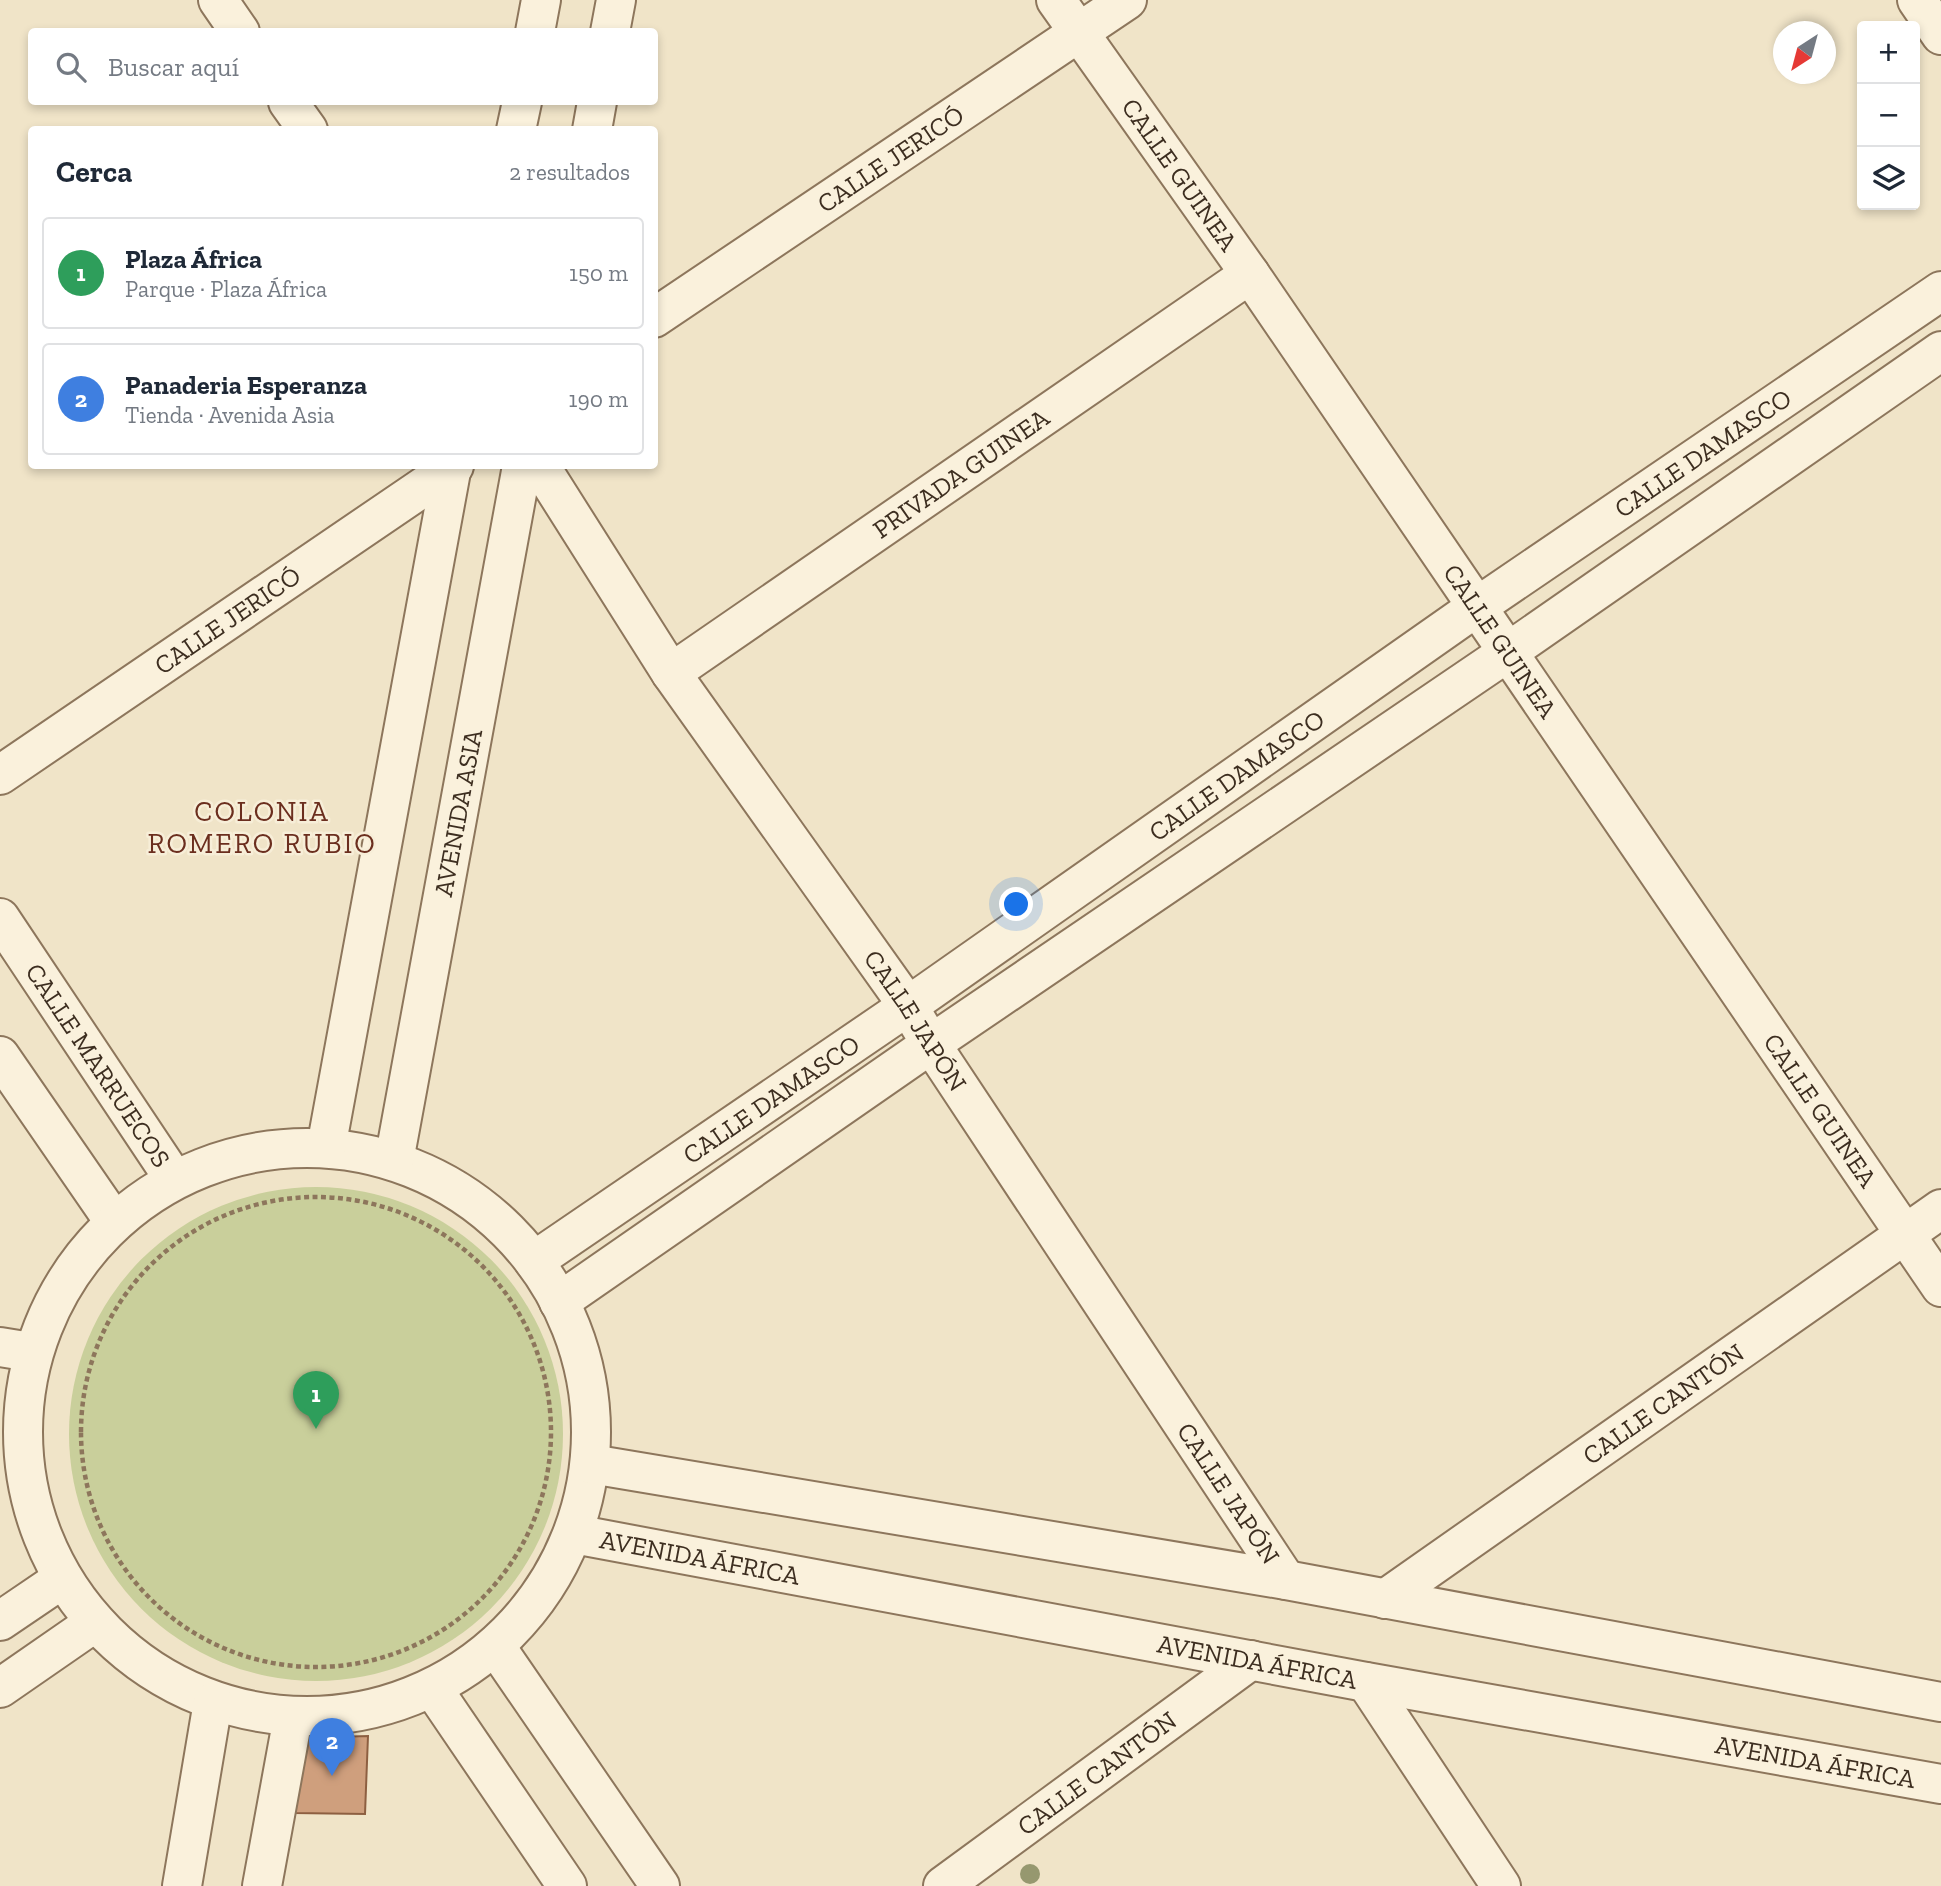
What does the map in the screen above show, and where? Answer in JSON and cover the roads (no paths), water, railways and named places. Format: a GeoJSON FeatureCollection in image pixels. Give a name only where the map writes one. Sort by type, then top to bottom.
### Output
{"type":"FeatureCollection","features":[{"type":"Feature","properties":{"kind":"street"},"geometry":{"type":"LineString","coordinates":[[218,0],[237,28]]}},
{"type":"Feature","properties":{"kind":"street"},"geometry":{"type":"LineString","coordinates":[[536,28],[541,0]]}},
{"type":"Feature","properties":{"kind":"street"},"geometry":{"type":"LineString","coordinates":[[611,28],[616,0]]}},
{"type":"Feature","properties":{"kind":"street","name":"CALLE GUINEA"},"geometry":{"type":"LineString","coordinates":[[1056,0],[1250,274],[1941,1287]]}},
{"type":"Feature","properties":{"kind":"street","name":"CALLE JERICÓ"},"geometry":{"type":"LineString","coordinates":[[658,315],[1128,0]]}},
{"type":"Feature","properties":{"kind":"street"},"geometry":{"type":"LineString","coordinates":[[1917,0],[1941,35]]}},
{"type":"Feature","properties":{"kind":"street"},"geometry":{"type":"LineString","coordinates":[[290,105],[305,126]]}},
{"type":"Feature","properties":{"kind":"street"},"geometry":{"type":"LineString","coordinates":[[517,126],[521,105]]}},
{"type":"Feature","properties":{"kind":"street"},"geometry":{"type":"LineString","coordinates":[[593,126],[596,105]]}},
{"type":"Feature","properties":{"kind":"street","name":"PRIVADA GUINEA"},"geometry":{"type":"LineString","coordinates":[[671,673],[1250,274]]}},
{"type":"Feature","properties":{"kind":"street","name":"CALLE DAMASCO"},"geometry":{"type":"LineString","coordinates":[[534,1261],[908,1006],[1478,606],[1941,291]]}},
{"type":"Feature","properties":{"kind":"street","name":"CALLE DAMASCO"},"geometry":{"type":"LineString","coordinates":[[559,1301],[931,1044],[1508,652],[1941,351]]}},
{"type":"Feature","properties":{"kind":"street","name":"CALLE JERICÓ"},"geometry":{"type":"LineString","coordinates":[[0,775],[448,469]]}},
{"type":"Feature","properties":{"kind":"street"},"geometry":{"type":"LineString","coordinates":[[326,1148],[451,469]]}},
{"type":"Feature","properties":{"kind":"street","name":"AVENIDA ASIA"},"geometry":{"type":"LineString","coordinates":[[394,1161],[521,469]]}},
{"type":"Feature","properties":{"kind":"street","name":"CALLE JAPÓN"},"geometry":{"type":"LineString","coordinates":[[542,469],[671,673],[908,1006],[1286,1580]]}},
{"type":"Feature","properties":{"kind":"street","name":"CALLE MARRUECOS"},"geometry":{"type":"LineString","coordinates":[[0,918],[174,1178]]}},
{"type":"Feature","properties":{"kind":"street"},"geometry":{"type":"LineString","coordinates":[[0,1056],[113,1220]]}},
{"type":"Feature","properties":{"kind":"street"},"geometry":{"type":"LineString","coordinates":[[326,1148],[394,1161],[446,1185],[494,1218],[534,1261],[559,1301],[580,1353],[591,1408],[591,1464],[574,1534],[554,1576],[528,1614],[496,1647],[433,1689],[365,1712],[293,1717],[213,1702],[149,1670],[94,1623],[62,1579],[27,1495],[11,1402],[16,1349],[63,1281],[113,1220],[174,1178],[248,1153],[326,1148]]}},
{"type":"Feature","properties":{"kind":"street","name":"CALLE CANTÓN"},"geometry":{"type":"LineString","coordinates":[[1385,1599],[1941,1209]]}},
{"type":"Feature","properties":{"kind":"street"},"geometry":{"type":"LineString","coordinates":[[591,1464],[1286,1580],[1941,1702]]}},
{"type":"Feature","properties":{"kind":"street","name":"AVENIDA ÁFRICA"},"geometry":{"type":"LineString","coordinates":[[574,1534],[1366,1682],[1941,1784]]}},
{"type":"Feature","properties":{"kind":"street"},"geometry":{"type":"LineString","coordinates":[[0,1621],[62,1579]]}},
{"type":"Feature","properties":{"kind":"street"},"geometry":{"type":"LineString","coordinates":[[0,1688],[94,1623]]}},
{"type":"Feature","properties":{"kind":"street"},"geometry":{"type":"LineString","coordinates":[[496,1647],[660,1886]]}},
{"type":"Feature","properties":{"kind":"street","name":"CALLE CANTÓN"},"geometry":{"type":"LineString","coordinates":[[943,1886],[1251,1660]]}},
{"type":"Feature","properties":{"kind":"street"},"geometry":{"type":"LineString","coordinates":[[1366,1682],[1501,1886]]}},
{"type":"Feature","properties":{"kind":"street"},"geometry":{"type":"LineString","coordinates":[[433,1689],[567,1886]]}},
{"type":"Feature","properties":{"kind":"street"},"geometry":{"type":"LineString","coordinates":[[182,1886],[213,1702]]}},
{"type":"Feature","properties":{"kind":"street"},"geometry":{"type":"LineString","coordinates":[[262,1886],[293,1717]]}},
{"type":"Feature","properties":{"kind":"place","name":"Plaza África"},"geometry":{"type":"Point","coordinates":[316,1429]}},
{"type":"Feature","properties":{"kind":"place","name":"Panaderia Esperanza"},"geometry":{"type":"Point","coordinates":[332,1776]}},
{"type":"Feature","properties":{"kind":"district","name":"COLONIA ROMERO RUBIO"},"geometry":{"type":"Point","coordinates":[262,827]}}]}
